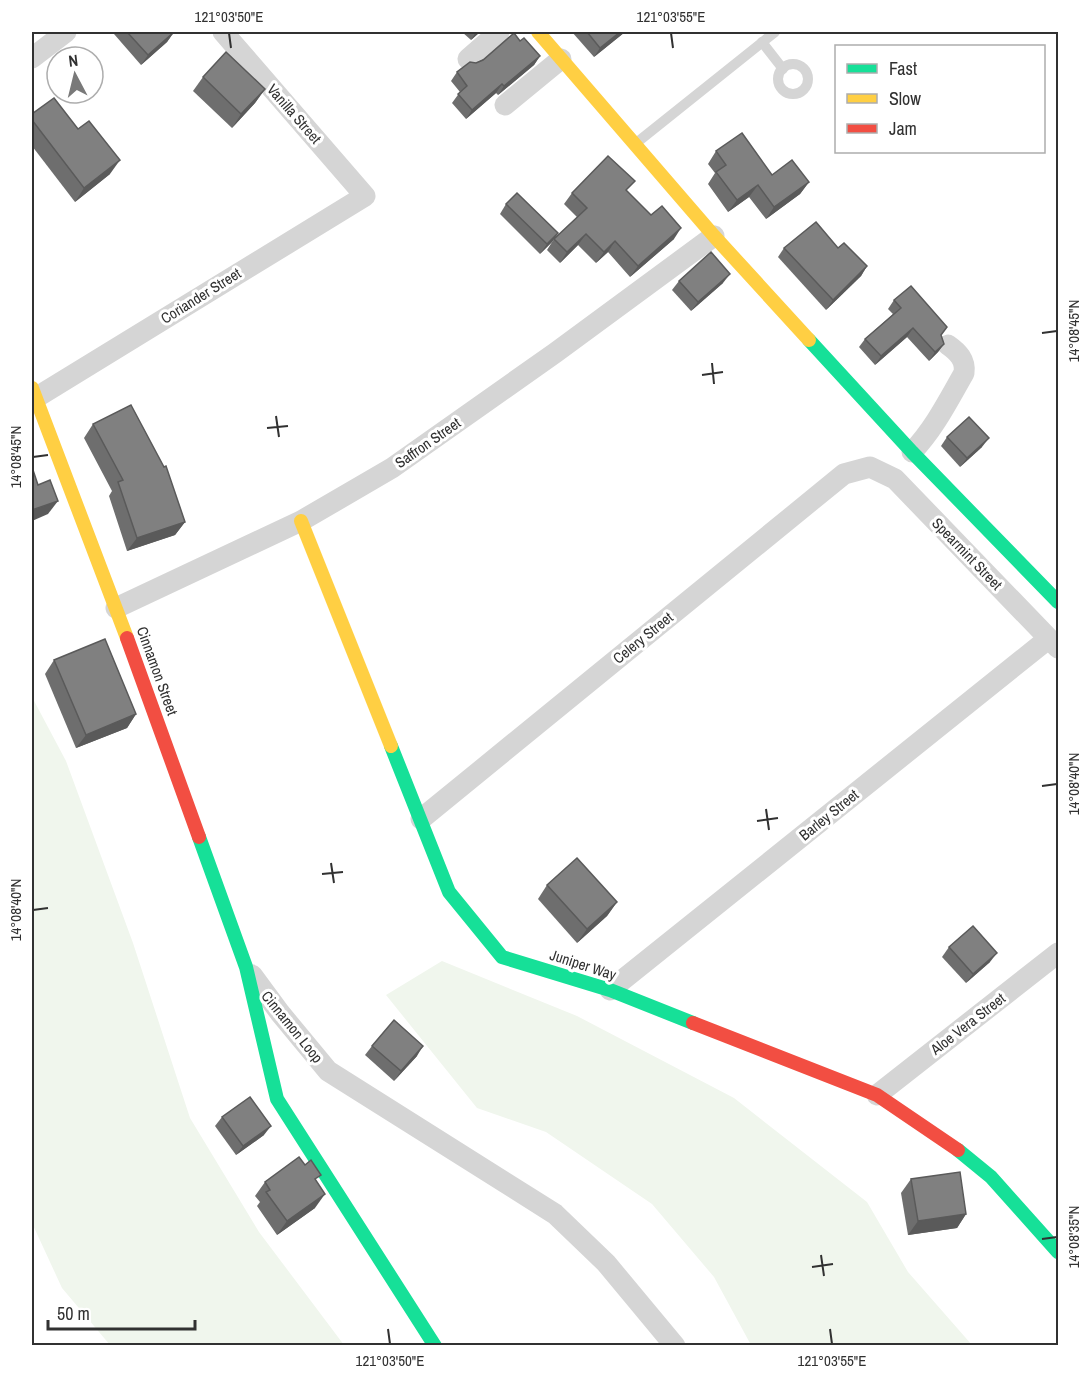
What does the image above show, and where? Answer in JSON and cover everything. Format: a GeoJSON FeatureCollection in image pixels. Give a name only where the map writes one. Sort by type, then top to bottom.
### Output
{"type":"FeatureCollection","features":[{"type":"Feature","properties":{"kind":"street"},"geometry":{"type":"LineString","coordinates":[[32,58],[66,32]]}},
{"type":"Feature","properties":{"kind":"street","name":"Vanilla Street"},"geometry":{"type":"LineString","coordinates":[[223,32],[365,196]]}},
{"type":"Feature","properties":{"kind":"street"},"geometry":{"type":"LineString","coordinates":[[468,59],[499,32]]}},
{"type":"Feature","properties":{"kind":"street"},"geometry":{"type":"LineString","coordinates":[[538,32],[714,236],[912,453],[1059,602]]}},
{"type":"Feature","properties":{"kind":"street"},"geometry":{"type":"LineString","coordinates":[[505,105],[561,59]]}},
{"type":"Feature","properties":{"kind":"street","name":"Coriander Street"},"geometry":{"type":"LineString","coordinates":[[34,392],[365,196]]}},
{"type":"Feature","properties":{"kind":"street","name":"Saffron Street"},"geometry":{"type":"LineString","coordinates":[[116,608],[301,521],[392,468],[555,353],[714,236]]}},
{"type":"Feature","properties":{"kind":"street"},"geometry":{"type":"LineString","coordinates":[[912,453],[925,439],[944,411],[964,373],[965,366],[962,358],[948,345]]}},
{"type":"Feature","properties":{"kind":"street","name":"Cinnamon Street"},"geometry":{"type":"LineString","coordinates":[[34,392],[116,608],[246,967]]}},
{"type":"Feature","properties":{"kind":"street","name":"Spearmint Street"},"geometry":{"type":"LineString","coordinates":[[870,467],[895,479],[1053,644]]}},
{"type":"Feature","properties":{"kind":"street","name":"Celery Street"},"geometry":{"type":"LineString","coordinates":[[421,819],[844,474],[870,467]]}},
{"type":"Feature","properties":{"kind":"street","name":"Juniper Way"},"geometry":{"type":"LineString","coordinates":[[301,521],[449,892],[502,957],[610,990],[877,1095],[946,1140],[991,1177],[1059,1252]]}},
{"type":"Feature","properties":{"kind":"street","name":"Barley Street"},"geometry":{"type":"LineString","coordinates":[[610,990],[1053,644]]}},
{"type":"Feature","properties":{"kind":"street","name":"Aloe Vera Street"},"geometry":{"type":"LineString","coordinates":[[877,1095],[1059,953]]}},
{"type":"Feature","properties":{"kind":"street","name":"Cinnamon Loop"},"geometry":{"type":"LineString","coordinates":[[246,967],[277,1099],[435,1346]]}},
{"type":"Feature","properties":{"kind":"street","name":"Cinnamon Loop"},"geometry":{"type":"LineString","coordinates":[[246,967],[328,1071],[555,1214],[606,1263],[675,1346]]}},
{"type":"Feature","properties":{"kind":"lane"},"geometry":{"type":"LineString","coordinates":[[634,144],[775,32]]}},
{"type":"Feature","properties":{"kind":"lane"},"geometry":{"type":"LineString","coordinates":[[762,42],[783,69]]}},
{"type":"Feature","properties":{"kind":"shaded area"},"geometry":{"type":"Polygon","coordinates":[[[32,697],[66,761],[133,943],[190,1118],[259,1232],[344,1345],[110,1345],[62,1288],[32,1223],[32,697]]]}},
{"type":"Feature","properties":{"kind":"shaded area"},"geometry":{"type":"Polygon","coordinates":[[[442,961],[577,1016],[734,1098],[867,1202],[908,1272],[972,1345],[751,1345],[714,1277],[652,1204],[546,1132],[477,1108],[386,995],[442,961]]]}},
{"type":"Feature","properties":{"kind":"building"},"geometry":{"type":"Polygon","coordinates":[[[127,32],[174,32],[148,55],[127,32]]]}},
{"type":"Feature","properties":{"kind":"building"},"geometry":{"type":"Polygon","coordinates":[[[587,32],[620,32],[600,48],[587,32]]]}},
{"type":"Feature","properties":{"kind":"building"},"geometry":{"type":"Polygon","coordinates":[[[514,33],[520,41],[524,38],[540,56],[472,110],[458,94],[467,86],[457,72],[470,62],[476,63],[483,60],[514,33]]]}},
{"type":"Feature","properties":{"kind":"building"},"geometry":{"type":"Polygon","coordinates":[[[226,52],[265,89],[241,114],[203,77],[226,52]]]}},
{"type":"Feature","properties":{"kind":"building"},"geometry":{"type":"Polygon","coordinates":[[[45,105],[59,105],[78,129],[89,121],[120,160],[84,188],[32,120],[32,114],[45,105]]]}},
{"type":"Feature","properties":{"kind":"building"},"geometry":{"type":"Polygon","coordinates":[[[742,133],[772,175],[792,160],[809,182],[774,207],[758,185],[737,200],[716,172],[726,165],[716,151],[742,133]]]}},
{"type":"Feature","properties":{"kind":"building"},"geometry":{"type":"Polygon","coordinates":[[[608,156],[635,181],[626,190],[651,215],[662,206],[681,228],[638,266],[615,241],[604,252],[586,234],[567,252],[554,239],[587,208],[572,193],[608,156]]]}},
{"type":"Feature","properties":{"kind":"building"},"geometry":{"type":"Polygon","coordinates":[[[517,193],[558,233],[547,244],[506,204],[517,193]]]}},
{"type":"Feature","properties":{"kind":"building"},"geometry":{"type":"Polygon","coordinates":[[[816,222],[838,248],[844,243],[867,266],[833,300],[784,248],[816,222]]]}},
{"type":"Feature","properties":{"kind":"building"},"geometry":{"type":"Polygon","coordinates":[[[711,252],[730,274],[698,302],[679,281],[711,252]]]}},
{"type":"Feature","properties":{"kind":"building"},"geometry":{"type":"Polygon","coordinates":[[[911,286],[947,327],[941,335],[944,344],[935,352],[913,328],[881,356],[865,339],[901,308],[894,300],[911,286]]]}},
{"type":"Feature","properties":{"kind":"building"},"geometry":{"type":"Polygon","coordinates":[[[131,405],[164,467],[166,466],[185,522],[137,538],[118,482],[123,480],[93,424],[131,405]]]}},
{"type":"Feature","properties":{"kind":"building"},"geometry":{"type":"Polygon","coordinates":[[[969,417],[989,438],[967,458],[947,437],[969,417]]]}},
{"type":"Feature","properties":{"kind":"building"},"geometry":{"type":"Polygon","coordinates":[[[32,467],[38,485],[50,480],[58,501],[32,510],[32,467]]]}},
{"type":"Feature","properties":{"kind":"building"},"geometry":{"type":"Polygon","coordinates":[[[105,639],[136,714],[86,735],[54,660],[105,639]]]}},
{"type":"Feature","properties":{"kind":"building"},"geometry":{"type":"Polygon","coordinates":[[[577,858],[617,902],[587,929],[547,885],[577,858]]]}},
{"type":"Feature","properties":{"kind":"building"},"geometry":{"type":"Polygon","coordinates":[[[973,926],[997,953],[973,974],[949,947],[973,926]]]}},
{"type":"Feature","properties":{"kind":"building"},"geometry":{"type":"Polygon","coordinates":[[[394,1020],[423,1046],[401,1071],[372,1046],[394,1020]]]}},
{"type":"Feature","properties":{"kind":"building"},"geometry":{"type":"Polygon","coordinates":[[[250,1097],[271,1126],[243,1146],[222,1117],[250,1097]]]}},
{"type":"Feature","properties":{"kind":"building"},"geometry":{"type":"Polygon","coordinates":[[[299,1157],[305,1165],[311,1160],[321,1175],[315,1179],[325,1194],[287,1221],[266,1192],[270,1190],[265,1182],[299,1157]]]}},
{"type":"Feature","properties":{"kind":"building"},"geometry":{"type":"Polygon","coordinates":[[[960,1172],[966,1214],[918,1221],[911,1179],[960,1172]]]}},
{"type":"Feature","properties":{"kind":"traffic: fast"},"geometry":{"type":"LineString","coordinates":[[809,340],[912,452],[1058,602]]}},
{"type":"Feature","properties":{"kind":"traffic: fast"},"geometry":{"type":"LineString","coordinates":[[391,746],[449,892],[502,957],[610,990],[693,1023]]}},
{"type":"Feature","properties":{"kind":"traffic: fast"},"geometry":{"type":"LineString","coordinates":[[199,837],[246,967],[277,1099],[435,1346]]}},
{"type":"Feature","properties":{"kind":"traffic: fast"},"geometry":{"type":"LineString","coordinates":[[958,1150],[991,1177],[1058,1252]]}},
{"type":"Feature","properties":{"kind":"traffic: slow"},"geometry":{"type":"LineString","coordinates":[[538,32],[714,236],[809,340]]}},
{"type":"Feature","properties":{"kind":"traffic: slow"},"geometry":{"type":"LineString","coordinates":[[32,388],[127,638]]}},
{"type":"Feature","properties":{"kind":"traffic: slow"},"geometry":{"type":"LineString","coordinates":[[301,521],[391,746]]}},
{"type":"Feature","properties":{"kind":"traffic: jam"},"geometry":{"type":"LineString","coordinates":[[127,638],[199,837]]}},
{"type":"Feature","properties":{"kind":"traffic: jam"},"geometry":{"type":"LineString","coordinates":[[693,1023],[877,1095],[958,1150]]}}]}
